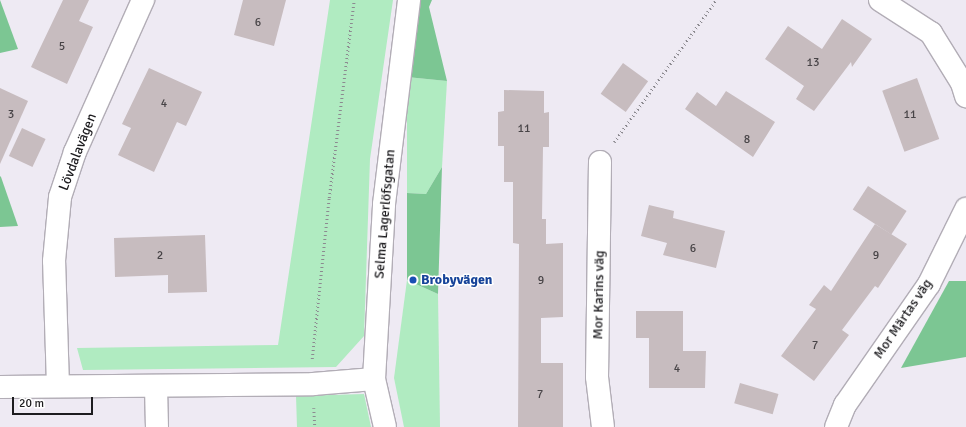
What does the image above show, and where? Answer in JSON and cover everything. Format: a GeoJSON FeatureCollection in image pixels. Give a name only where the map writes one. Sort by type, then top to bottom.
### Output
{"type":"FeatureCollection","features":[{"type":"Feature","properties":{"kind":"street","name":"Lövdalavägen"},"geometry":{"type":"LineString","coordinates":[[58,386],[54,261],[60,197],[75,152],[142,0]]}},
{"type":"Feature","properties":{"kind":"street","name":"Selma Lagerlöfsgatan"},"geometry":{"type":"LineString","coordinates":[[386,427],[374,379],[384,204],[409,0]]}},
{"type":"Feature","properties":{"kind":"street"},"geometry":{"type":"LineString","coordinates":[[880,0],[931,33],[962,83],[966,96]]}},
{"type":"Feature","properties":{"kind":"street","name":"Mor Karins väg"},"geometry":{"type":"LineString","coordinates":[[600,162],[597,377],[603,427]]}},
{"type":"Feature","properties":{"kind":"street","name":"Mor Märtas väg"},"geometry":{"type":"LineString","coordinates":[[836,427],[845,404],[929,284],[966,209]]}},
{"type":"Feature","properties":{"kind":"street"},"geometry":{"type":"LineString","coordinates":[[0,387],[156,387],[313,384],[374,379]]}},
{"type":"Feature","properties":{"kind":"street"},"geometry":{"type":"LineString","coordinates":[[156,387],[157,427]]}},
{"type":"Feature","properties":{"kind":"path"},"geometry":{"type":"LineString","coordinates":[[315,427],[312,365],[329,198],[354,0]]}},
{"type":"Feature","properties":{"kind":"path"},"geometry":{"type":"LineString","coordinates":[[600,162],[716,0]]}},
{"type":"Feature","properties":{"kind":"green space"},"geometry":{"type":"Polygon","coordinates":[[[0,0],[18,49],[0,53],[0,0]]]}},
{"type":"Feature","properties":{"kind":"green space"},"geometry":{"type":"Polygon","coordinates":[[[330,0],[393,0],[370,159],[364,336],[336,367],[83,370],[77,348],[278,345],[330,0]]]}},
{"type":"Feature","properties":{"kind":"green space"},"geometry":{"type":"Polygon","coordinates":[[[415,0],[432,0],[429,7],[447,81],[407,77],[415,0]]]}},
{"type":"Feature","properties":{"kind":"green space"},"geometry":{"type":"Polygon","coordinates":[[[407,77],[447,81],[442,167],[426,194],[407,193],[407,77]]]}},
{"type":"Feature","properties":{"kind":"green space"},"geometry":{"type":"Polygon","coordinates":[[[442,167],[438,294],[407,280],[407,193],[426,194],[442,167]]]}},
{"type":"Feature","properties":{"kind":"green space"},"geometry":{"type":"Polygon","coordinates":[[[0,176],[1,177],[18,226],[0,227],[0,176]]]}},
{"type":"Feature","properties":{"kind":"green space"},"geometry":{"type":"Polygon","coordinates":[[[407,280],[438,294],[440,427],[404,427],[394,378],[407,280]]]}},
{"type":"Feature","properties":{"kind":"green space"},"geometry":{"type":"Polygon","coordinates":[[[949,281],[966,281],[966,357],[901,368],[949,281]]]}},
{"type":"Feature","properties":{"kind":"green space"},"geometry":{"type":"Polygon","coordinates":[[[364,394],[371,427],[297,427],[296,396],[364,394]]]}},
{"type":"Feature","properties":{"kind":"building"},"geometry":{"type":"Polygon","coordinates":[[[63,0],[89,0],[79,21],[93,27],[67,84],[31,67],[63,0]]]}},
{"type":"Feature","properties":{"kind":"building"},"geometry":{"type":"Polygon","coordinates":[[[243,0],[286,0],[274,46],[234,35],[243,0]]]}},
{"type":"Feature","properties":{"kind":"building"},"geometry":{"type":"Polygon","coordinates":[[[842,19],[872,39],[852,67],[851,62],[814,111],[796,99],[804,86],[765,59],[788,26],[822,49],[842,19]]]}},
{"type":"Feature","properties":{"kind":"building"},"geometry":{"type":"Polygon","coordinates":[[[623,63],[648,81],[626,112],[601,94],[623,63]]]}},
{"type":"Feature","properties":{"kind":"building"},"geometry":{"type":"Polygon","coordinates":[[[149,68],[202,92],[186,126],[177,122],[154,172],[118,155],[131,128],[122,124],[149,68]]]}},
{"type":"Feature","properties":{"kind":"building"},"geometry":{"type":"Polygon","coordinates":[[[917,78],[939,139],[904,152],[882,91],[917,78]]]}},
{"type":"Feature","properties":{"kind":"building"},"geometry":{"type":"Polygon","coordinates":[[[0,88],[28,101],[0,164],[0,88]]]}},
{"type":"Feature","properties":{"kind":"building"},"geometry":{"type":"Polygon","coordinates":[[[504,90],[544,91],[544,113],[549,112],[549,147],[543,147],[542,219],[546,219],[546,244],[563,243],[563,317],[541,318],[541,363],[563,363],[563,427],[518,427],[519,244],[513,243],[513,182],[504,182],[504,146],[498,146],[498,112],[504,111],[504,90]]]}},
{"type":"Feature","properties":{"kind":"building"},"geometry":{"type":"Polygon","coordinates":[[[726,91],[775,122],[753,157],[685,109],[697,92],[716,106],[726,91]]]}},
{"type":"Feature","properties":{"kind":"building"},"geometry":{"type":"Polygon","coordinates":[[[22,128],[46,139],[32,167],[9,156],[22,128]]]}},
{"type":"Feature","properties":{"kind":"building"},"geometry":{"type":"Polygon","coordinates":[[[868,186],[907,211],[891,235],[853,209],[868,186]]]}},
{"type":"Feature","properties":{"kind":"building"},"geometry":{"type":"Polygon","coordinates":[[[649,205],[674,211],[673,218],[725,231],[716,268],[663,255],[667,243],[641,236],[649,205]]]}},
{"type":"Feature","properties":{"kind":"building"},"geometry":{"type":"Polygon","coordinates":[[[875,224],[907,244],[878,288],[875,286],[842,330],[849,335],[814,381],[781,356],[816,309],[809,305],[824,285],[831,291],[875,224]]]}},
{"type":"Feature","properties":{"kind":"building"},"geometry":{"type":"Polygon","coordinates":[[[205,235],[207,292],[168,293],[168,275],[115,277],[114,238],[205,235]]]}},
{"type":"Feature","properties":{"kind":"building"},"geometry":{"type":"Polygon","coordinates":[[[636,311],[683,311],[683,351],[706,351],[705,388],[649,388],[649,338],[636,338],[636,311]]]}},
{"type":"Feature","properties":{"kind":"building"},"geometry":{"type":"Polygon","coordinates":[[[740,383],[778,394],[773,414],[734,403],[740,383]]]}},
{"type":"Feature","properties":{"kind":"place","name":"Brobyvägen"},"geometry":{"type":"Point","coordinates":[413,280]}}]}
